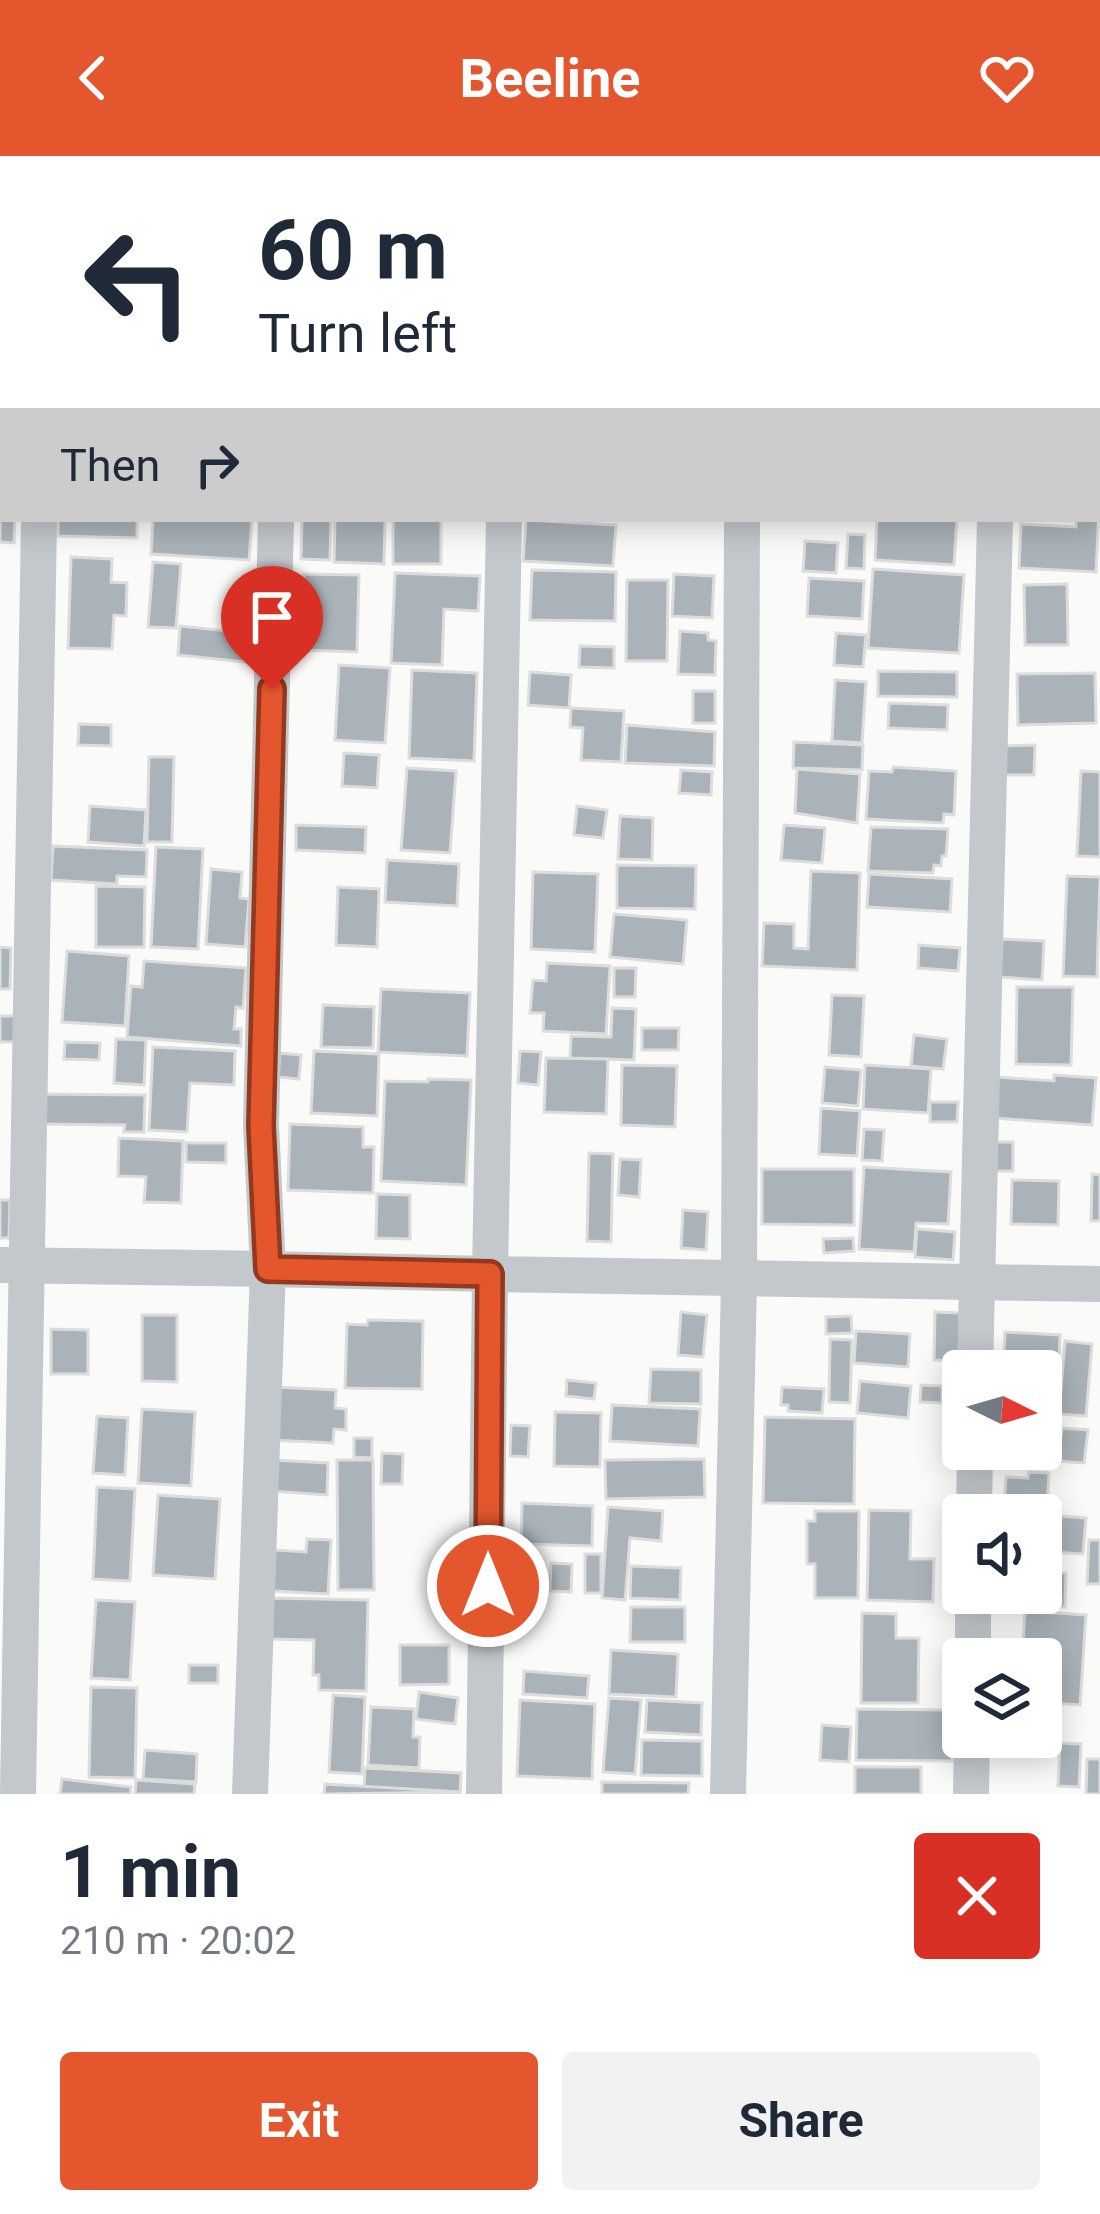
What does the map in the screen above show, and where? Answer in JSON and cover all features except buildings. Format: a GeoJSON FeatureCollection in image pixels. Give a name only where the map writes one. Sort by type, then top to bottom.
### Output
{"type":"FeatureCollection","features":[{"type":"Feature","properties":{"kind":"street"},"geometry":{"type":"LineString","coordinates":[[19,1794],[14,1266],[39,522]]}},
{"type":"Feature","properties":{"kind":"street"},"geometry":{"type":"LineString","coordinates":[[250,1794],[268,1269],[261,1126],[276,522]]}},
{"type":"Feature","properties":{"kind":"street"},"geometry":{"type":"LineString","coordinates":[[484,1794],[505,522]]}},
{"type":"Feature","properties":{"kind":"street"},"geometry":{"type":"LineString","coordinates":[[728,1794],[739,1280],[742,522]]}},
{"type":"Feature","properties":{"kind":"street"},"geometry":{"type":"LineString","coordinates":[[975,1350],[995,522]]}},
{"type":"Feature","properties":{"kind":"street"},"geometry":{"type":"LineString","coordinates":[[14,1266],[1100,1284]]}},
{"type":"Feature","properties":{"kind":"street"},"geometry":{"type":"LineString","coordinates":[[971,1794],[972,1758]]}},
{"type":"Feature","properties":{"kind":"route"},"geometry":{"type":"LineString","coordinates":[[272,689],[261,1126],[268,1269],[490,1274],[488,1586]]}}]}
